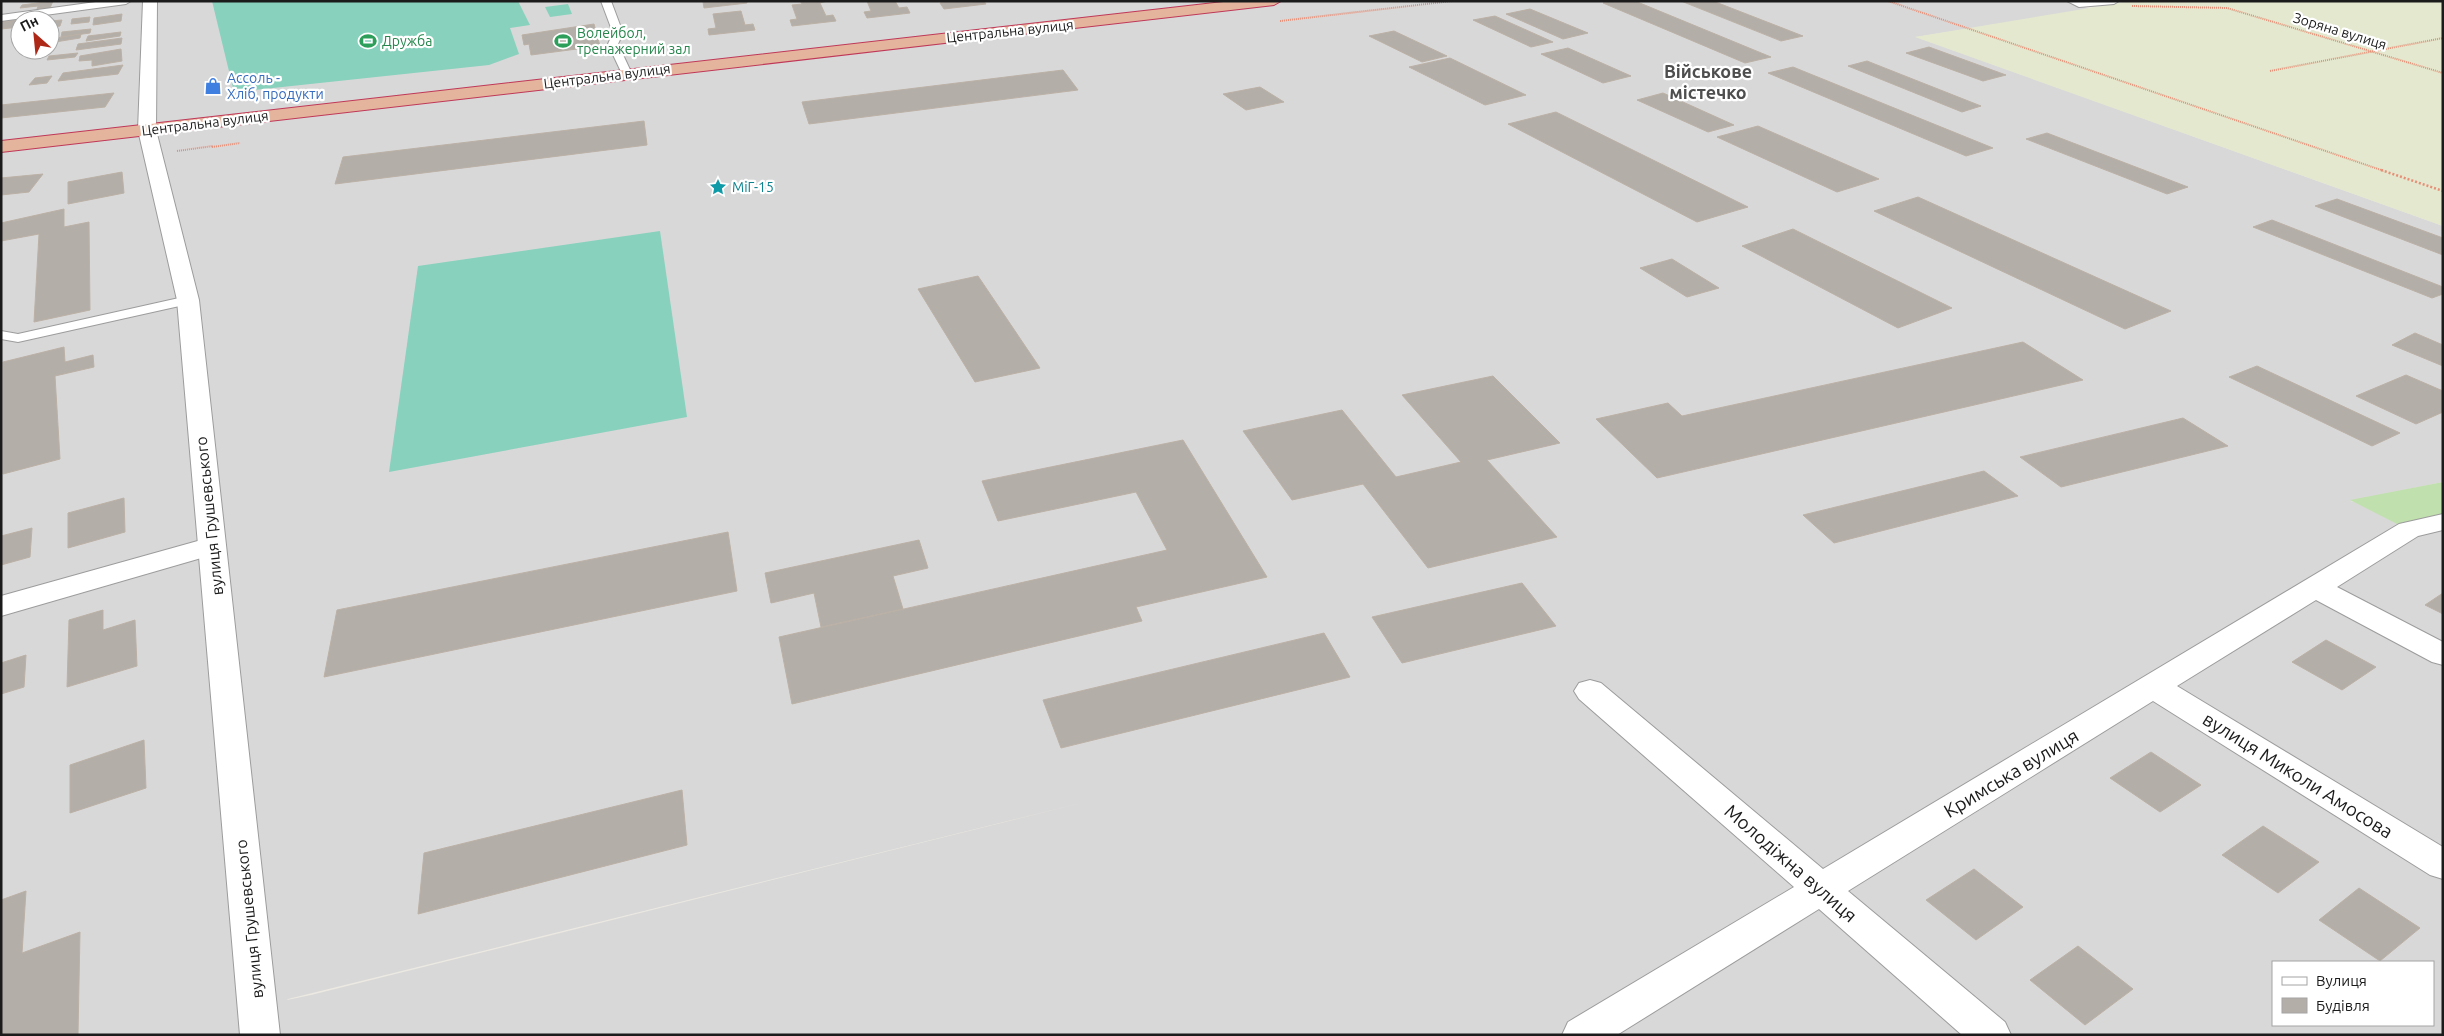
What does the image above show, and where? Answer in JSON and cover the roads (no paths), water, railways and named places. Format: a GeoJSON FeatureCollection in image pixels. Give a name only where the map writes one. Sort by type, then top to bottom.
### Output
{"type":"FeatureCollection","features":[{"type":"Feature","properties":{"kind":"highway","name":"Центральна вулиця"},"geometry":{"type":"LineString","coordinates":[[1,148],[627,74],[1274,1]]}},
{"type":"Feature","properties":{"kind":"street","name":"вулиця Грушевського"},"geometry":{"type":"LineString","coordinates":[[150,1],[147,130],[188,300],[260,1035]]}},
{"type":"Feature","properties":{"kind":"street","name":"Кримська вулиця"},"geometry":{"type":"LineString","coordinates":[[1582,1035],[2409,530],[2443,522]]}},
{"type":"Feature","properties":{"kind":"street"},"geometry":{"type":"LineString","coordinates":[[1,606],[212,546]]}},
{"type":"Feature","properties":{"kind":"street"},"geometry":{"type":"LineString","coordinates":[[2315,587],[2443,654]]}},
{"type":"Feature","properties":{"kind":"street","name":"вулиця Миколи Амосова"},"geometry":{"type":"LineString","coordinates":[[2153,686],[2443,864]]}},
{"type":"Feature","properties":{"kind":"street","name":"Молодіжна вулиця"},"geometry":{"type":"LineString","coordinates":[[1590,691],[1991,1035]]}},
{"type":"Feature","properties":{"kind":"lane"},"geometry":{"type":"LineString","coordinates":[[1,18],[126,1]]}},
{"type":"Feature","properties":{"kind":"lane"},"geometry":{"type":"LineString","coordinates":[[606,1],[618,33],[613,44],[627,74]]}},
{"type":"Feature","properties":{"kind":"lane"},"geometry":{"type":"LineString","coordinates":[[2072,1],[2079,4],[2113,1]]}},
{"type":"Feature","properties":{"kind":"lane"},"geometry":{"type":"LineString","coordinates":[[1,335],[18,338],[188,300]]}},
{"type":"Feature","properties":{"kind":"place","name":"Дружба"},"geometry":{"type":"Point","coordinates":[368,41]}},
{"type":"Feature","properties":{"kind":"place","name":"Волейбол, тренажерний зал"},"geometry":{"type":"Point","coordinates":[563,41]}},
{"type":"Feature","properties":{"kind":"place","name":"Ассоль - Хліб, продукти"},"geometry":{"type":"Point","coordinates":[213,86]}},
{"type":"Feature","properties":{"kind":"place","name":"МіГ-15"},"geometry":{"type":"Point","coordinates":[718,187]}},
{"type":"Feature","properties":{"kind":"district","name":"Військове містечко"},"geometry":{"type":"Point","coordinates":[1708,82]}}]}
